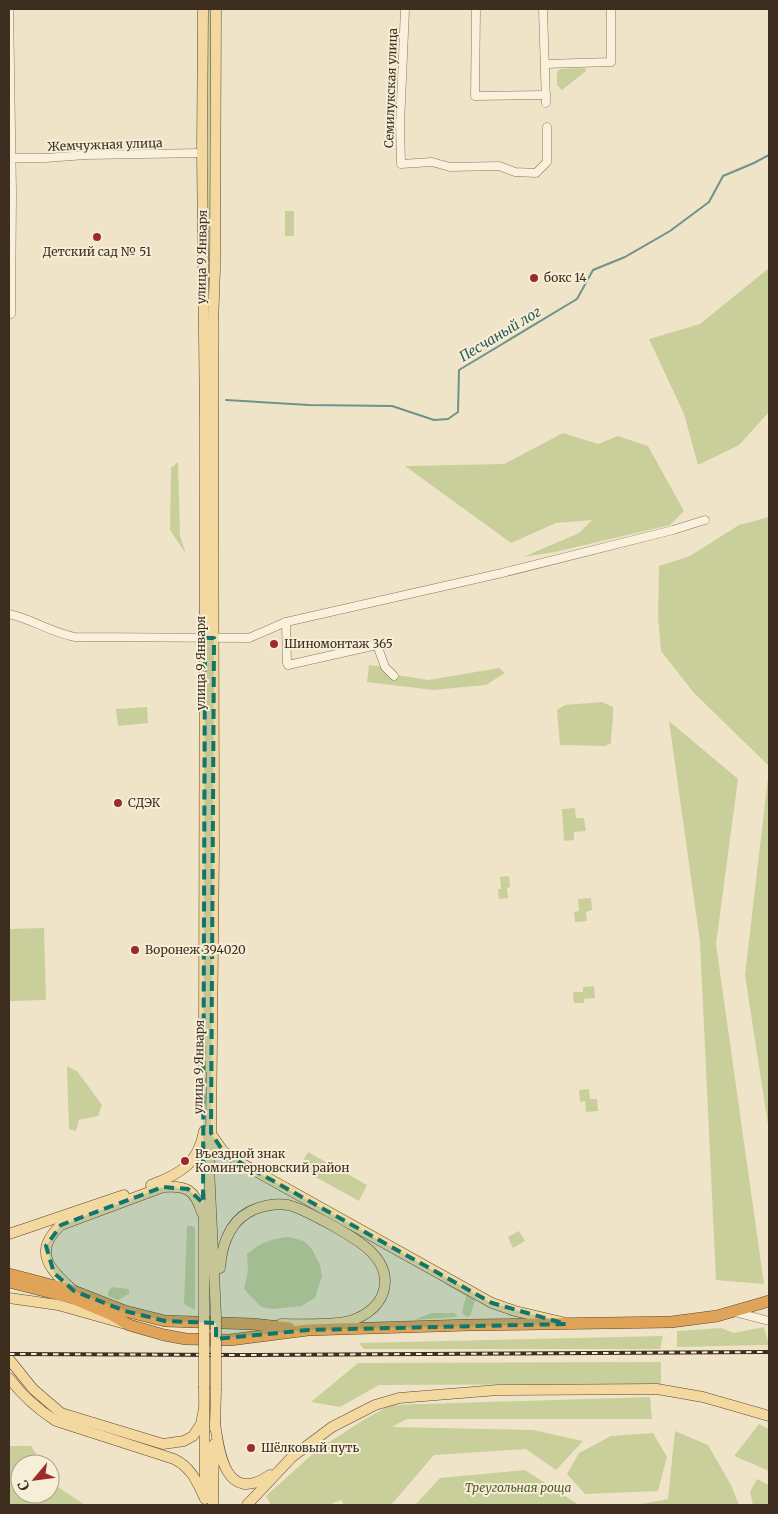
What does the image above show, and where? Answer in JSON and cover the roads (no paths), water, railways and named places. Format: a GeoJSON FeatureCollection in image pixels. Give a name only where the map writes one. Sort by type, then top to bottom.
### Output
{"type":"FeatureCollection","features":[{"type":"Feature","properties":{"kind":"highway"},"geometry":{"type":"LineString","coordinates":[[9,1274],[74,1291],[125,1311],[165,1320],[253,1324],[308,1330]]}},
{"type":"Feature","properties":{"kind":"highway"},"geometry":{"type":"LineString","coordinates":[[9,1282],[72,1298],[112,1314],[128,1325],[186,1339],[230,1340],[308,1330],[671,1322],[702,1319],[734,1312],[769,1301]]}},
{"type":"Feature","properties":{"kind":"main road","name":"улица 9 Января"},"geometry":{"type":"LineString","coordinates":[[203,9],[202,153],[209,567]]}},
{"type":"Feature","properties":{"kind":"main road","name":"улица 9 Января"},"geometry":{"type":"LineString","coordinates":[[216,9],[209,567],[208,1132],[216,1311]]}},
{"type":"Feature","properties":{"kind":"main road","name":"улица 9 Января"},"geometry":{"type":"LineString","coordinates":[[204,1408],[204,1221],[202,1167],[208,1132]]}},
{"type":"Feature","properties":{"kind":"main road"},"geometry":{"type":"LineString","coordinates":[[9,1234],[174,1176],[187,1167],[195,1157],[208,1132],[223,1151],[241,1163],[492,1303],[566,1324]]}},
{"type":"Feature","properties":{"kind":"main road"},"geometry":{"type":"LineString","coordinates":[[74,1291],[54,1273],[47,1259],[46,1246],[52,1234],[61,1225],[163,1188],[174,1186],[188,1189],[196,1197],[204,1221]]}},
{"type":"Feature","properties":{"kind":"main road"},"geometry":{"type":"LineString","coordinates":[[207,1503],[215,1423],[216,1311],[220,1296],[221,1253],[228,1234],[236,1222],[244,1214],[264,1206],[288,1205],[310,1214],[362,1243],[378,1259],[385,1281],[380,1300],[375,1307],[360,1317],[339,1323],[253,1324]]}},
{"type":"Feature","properties":{"kind":"main road"},"geometry":{"type":"LineString","coordinates":[[9,1298],[58,1305],[128,1325]]}},
{"type":"Feature","properties":{"kind":"main road"},"geometry":{"type":"LineString","coordinates":[[10,1360],[33,1389],[61,1413],[163,1444],[184,1441],[193,1436],[201,1424],[204,1408]]}},
{"type":"Feature","properties":{"kind":"main road"},"geometry":{"type":"LineString","coordinates":[[9,1378],[25,1398],[40,1412],[56,1421],[174,1459],[184,1464],[197,1481],[207,1503]]}},
{"type":"Feature","properties":{"kind":"main road"},"geometry":{"type":"LineString","coordinates":[[215,1423],[221,1461],[227,1472],[240,1482],[248,1483],[263,1480],[317,1437],[352,1415],[388,1401],[422,1396],[498,1390],[658,1389],[703,1397],[769,1416]]}},
{"type":"Feature","properties":{"kind":"main road"},"geometry":{"type":"LineString","coordinates":[[204,1408],[207,1503]]}},
{"type":"Feature","properties":{"kind":"main road"},"geometry":{"type":"LineString","coordinates":[[248,1505],[292,1457]]}},
{"type":"Feature","properties":{"kind":"street"},"geometry":{"type":"LineString","coordinates":[[9,9],[11,314]]}},
{"type":"Feature","properties":{"kind":"street","name":"Семилукская улица"},"geometry":{"type":"LineString","coordinates":[[405,9],[400,124],[401,164],[432,162],[450,168],[498,166],[515,172],[536,173],[547,162],[547,128]]}},
{"type":"Feature","properties":{"kind":"street"},"geometry":{"type":"LineString","coordinates":[[476,9],[475,96],[546,99],[543,9]]}},
{"type":"Feature","properties":{"kind":"street"},"geometry":{"type":"LineString","coordinates":[[545,64],[611,62],[611,9]]}},
{"type":"Feature","properties":{"kind":"street","name":"Жемчужная улица"},"geometry":{"type":"LineString","coordinates":[[10,158],[202,153]]}},
{"type":"Feature","properties":{"kind":"street"},"geometry":{"type":"LineString","coordinates":[[9,614],[75,637],[248,638],[286,622],[502,573],[673,530],[704,520]]}},
{"type":"Feature","properties":{"kind":"street"},"geometry":{"type":"LineString","coordinates":[[286,622],[288,665],[377,645],[387,645]]}},
{"type":"Feature","properties":{"kind":"street"},"geometry":{"type":"LineString","coordinates":[[377,645],[385,667],[394,676]]}},
{"type":"Feature","properties":{"kind":"street"},"geometry":{"type":"LineString","coordinates":[[734,1312],[769,1321]]}},
{"type":"Feature","properties":{"kind":"waterway","name":"Песчаный лог"},"geometry":{"type":"LineString","coordinates":[[226,400],[309,405],[392,406],[434,420],[448,419],[458,412],[459,370],[577,299],[593,270],[625,257],[670,231],[709,202],[723,176],[769,155]]}},
{"type":"Feature","properties":{"kind":"railway"},"geometry":{"type":"LineString","coordinates":[[9,1354],[241,1355],[769,1352]]}},
{"type":"Feature","properties":{"kind":"place","name":"Детский сад № 51"},"geometry":{"type":"Point","coordinates":[97,237]}},
{"type":"Feature","properties":{"kind":"place","name":"бокс 14"},"geometry":{"type":"Point","coordinates":[534,278]}},
{"type":"Feature","properties":{"kind":"place","name":"Шиномонтаж 365"},"geometry":{"type":"Point","coordinates":[274,644]}},
{"type":"Feature","properties":{"kind":"place","name":"СДЭК"},"geometry":{"type":"Point","coordinates":[118,803]}},
{"type":"Feature","properties":{"kind":"place","name":"Воронеж 394020"},"geometry":{"type":"Point","coordinates":[135,950]}},
{"type":"Feature","properties":{"kind":"place","name":"Въездной знак Коминтерновский район"},"geometry":{"type":"Point","coordinates":[185,1161]}},
{"type":"Feature","properties":{"kind":"place","name":"Шёлковый путь"},"geometry":{"type":"Point","coordinates":[251,1448]}},
{"type":"Feature","properties":{"kind":"park label","name":"Треугольная роща"},"geometry":{"type":"Point","coordinates":[518,1488]}}]}
